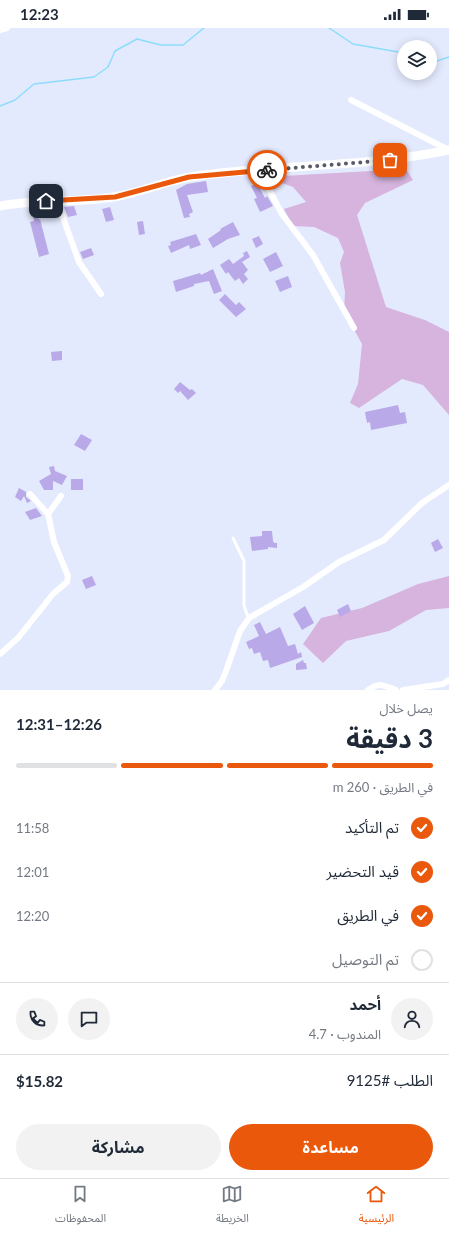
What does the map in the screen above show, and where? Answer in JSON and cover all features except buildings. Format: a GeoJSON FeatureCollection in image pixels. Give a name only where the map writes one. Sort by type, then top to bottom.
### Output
{"type":"FeatureCollection","features":[{"type":"Feature","properties":{"kind":"street"},"geometry":{"type":"LineString","coordinates":[[0,30],[7,28]]}},
{"type":"Feature","properties":{"kind":"street"},"geometry":{"type":"LineString","coordinates":[[352,100],[449,150]]}},
{"type":"Feature","properties":{"kind":"street"},"geometry":{"type":"LineString","coordinates":[[0,206],[24,202],[115,197],[189,177],[259,170],[376,162],[449,150]]}},
{"type":"Feature","properties":{"kind":"street"},"geometry":{"type":"LineString","coordinates":[[259,170],[282,214],[313,255],[354,328]]}},
{"type":"Feature","properties":{"kind":"street"},"geometry":{"type":"LineString","coordinates":[[57,201],[79,262],[101,294]]}},
{"type":"Feature","properties":{"kind":"street"},"geometry":{"type":"LineString","coordinates":[[215,690],[222,681],[240,631],[249,618],[303,586],[339,562],[384,540],[422,503],[449,485]]}},
{"type":"Feature","properties":{"kind":"street"},"geometry":{"type":"LineString","coordinates":[[0,654],[18,638],[53,594],[67,582],[68,576],[54,542],[48,514],[30,494]]}},
{"type":"Feature","properties":{"kind":"street"},"geometry":{"type":"LineString","coordinates":[[48,514],[61,496]]}},
{"type":"Feature","properties":{"kind":"street"},"geometry":{"type":"LineString","coordinates":[[403,690],[443,684],[449,680]]}},
{"type":"Feature","properties":{"kind":"street"},"geometry":{"type":"LineString","coordinates":[[368,690],[379,684],[396,690]]}},
{"type":"Feature","properties":{"kind":"lane"},"geometry":{"type":"LineString","coordinates":[[233,538],[244,562],[244,605],[249,618]]}},
{"type":"Feature","properties":{"kind":"shaded area"},"geometry":{"type":"Polygon","coordinates":[[[406,169],[413,180],[365,203],[357,215],[386,307],[425,320],[449,332],[449,415],[423,385],[402,379],[359,408],[350,403],[358,384],[362,344],[344,311],[345,292],[340,263],[344,252],[338,238],[314,227],[293,226],[284,209],[306,202],[293,187],[265,177],[406,169]]]}},
{"type":"Feature","properties":{"kind":"shaded area"},"geometry":{"type":"Polygon","coordinates":[[[449,576],[449,608],[426,610],[389,631],[346,641],[323,663],[303,644],[321,618],[362,608],[418,584],[449,576]]]}},
{"type":"Feature","properties":{"kind":"waterway"},"geometry":{"type":"LineString","coordinates":[[0,106],[15,100],[34,84],[94,77],[108,67],[115,51],[137,39],[161,45],[183,45],[204,28]]}},
{"type":"Feature","properties":{"kind":"waterway"},"geometry":{"type":"LineString","coordinates":[[329,28],[353,44],[397,52]]}},
{"type":"Feature","properties":{"kind":"waterway"},"geometry":{"type":"LineString","coordinates":[[437,61],[449,57]]}},
{"type":"Feature","properties":{"kind":"way so far"},"geometry":{"type":"LineString","coordinates":[[267,170],[390,160]]}},
{"type":"Feature","properties":{"kind":"route"},"geometry":{"type":"LineString","coordinates":[[46,201],[71,201],[115,197],[189,177],[267,170]]}}]}
